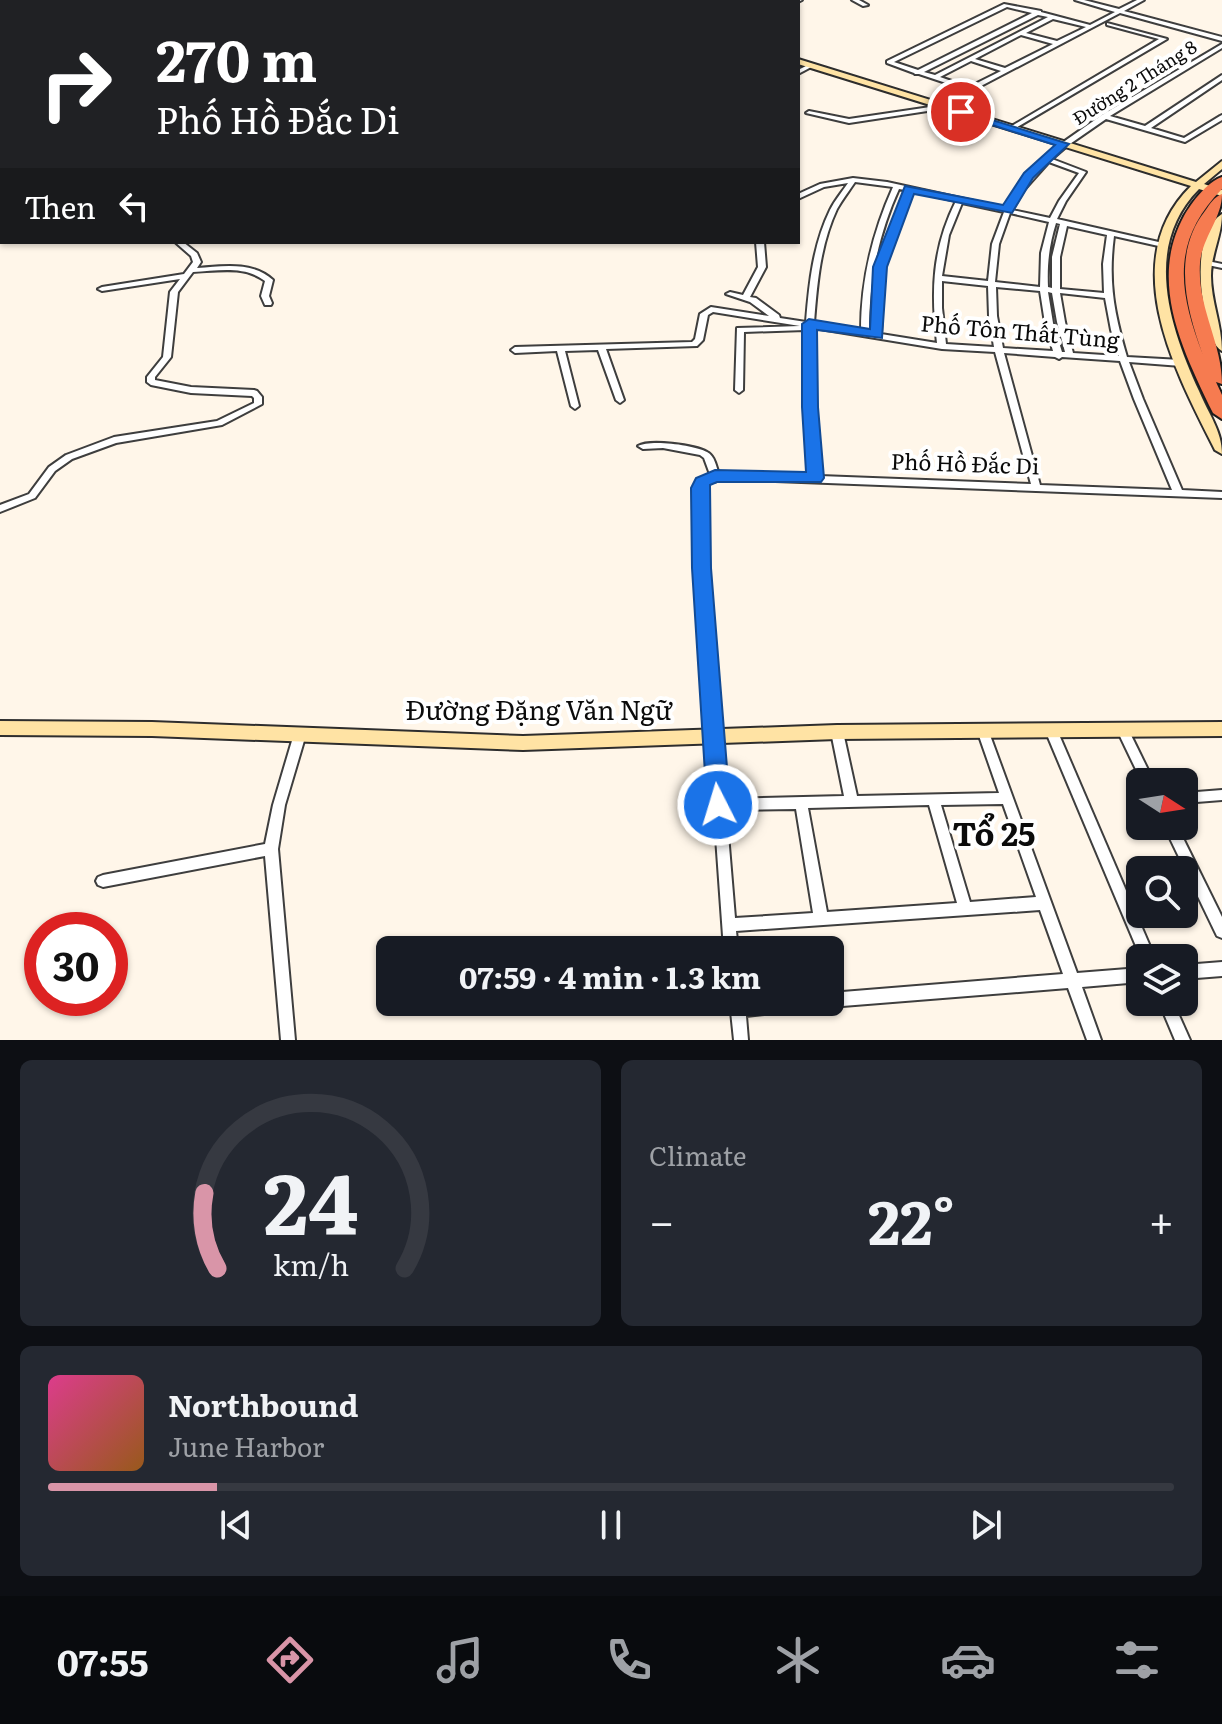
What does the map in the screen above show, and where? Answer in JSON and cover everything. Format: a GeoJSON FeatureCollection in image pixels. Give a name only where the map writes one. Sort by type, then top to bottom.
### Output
{"type":"FeatureCollection","features":[{"type":"Feature","properties":{"kind":"highway"},"geometry":{"type":"LineString","coordinates":[[1215,189],[1200,231],[1200,261],[1194,304],[1215,369],[1222,413]]}},
{"type":"Feature","properties":{"kind":"highway"},"geometry":{"type":"LineString","coordinates":[[1215,189],[1186,220],[1178,242],[1174,268],[1178,308],[1215,369]]}},
{"type":"Feature","properties":{"kind":"highway"},"geometry":{"type":"LineString","coordinates":[[1181,363],[1215,369]]}},
{"type":"Feature","properties":{"kind":"street"},"geometry":{"type":"LineString","coordinates":[[855,0],[865,5]]}},
{"type":"Feature","properties":{"kind":"street"},"geometry":{"type":"LineString","coordinates":[[969,89],[889,62],[1019,0]]}},
{"type":"Feature","properties":{"kind":"street"},"geometry":{"type":"LineString","coordinates":[[809,113],[849,121],[942,106],[1141,0]]}},
{"type":"Feature","properties":{"kind":"street"},"geometry":{"type":"LineString","coordinates":[[1084,1],[1222,39]]}},
{"type":"Feature","properties":{"kind":"street"},"geometry":{"type":"LineString","coordinates":[[1012,5],[1089,26]]}},
{"type":"Feature","properties":{"kind":"street"},"geometry":{"type":"LineString","coordinates":[[917,73],[1039,12]]}},
{"type":"Feature","properties":{"kind":"street"},"geometry":{"type":"LineString","coordinates":[[934,78],[1054,16]]}},
{"type":"Feature","properties":{"kind":"street"},"geometry":{"type":"LineString","coordinates":[[1012,128],[1164,39],[1109,24]]}},
{"type":"Feature","properties":{"kind":"street"},"geometry":{"type":"LineString","coordinates":[[1007,28],[1057,43]]}},
{"type":"Feature","properties":{"kind":"street"},"geometry":{"type":"LineString","coordinates":[[1114,32],[1156,43]]}},
{"type":"Feature","properties":{"kind":"street","name":"Đường 2 Tháng 8"},"geometry":{"type":"LineString","coordinates":[[1036,487],[1000,351],[991,283],[993,251],[1007,210],[1020,187],[1045,159],[1064,144],[1104,116],[1222,46]]}},
{"type":"Feature","properties":{"kind":"street"},"geometry":{"type":"LineString","coordinates":[[954,55],[1005,70]]}},
{"type":"Feature","properties":{"kind":"street"},"geometry":{"type":"LineString","coordinates":[[1207,55],[1222,59]]}},
{"type":"Feature","properties":{"kind":"street"},"geometry":{"type":"LineString","coordinates":[[800,62],[1215,189]]}},
{"type":"Feature","properties":{"kind":"street"},"geometry":{"type":"LineString","coordinates":[[800,71],[812,65]]}},
{"type":"Feature","properties":{"kind":"street"},"geometry":{"type":"LineString","coordinates":[[1145,129],[1222,77]]}},
{"type":"Feature","properties":{"kind":"street"},"geometry":{"type":"LineString","coordinates":[[1104,116],[1188,140],[1222,117]]}},
{"type":"Feature","properties":{"kind":"street"},"geometry":{"type":"LineString","coordinates":[[1045,159],[1083,172],[1052,220],[1045,251],[1043,289],[1048,323],[1059,356]]}},
{"type":"Feature","properties":{"kind":"street"},"geometry":{"type":"LineString","coordinates":[[1222,164],[1215,189],[1176,210],[1163,245],[1162,301],[1181,363],[1222,450]]}},
{"type":"Feature","properties":{"kind":"street"},"geometry":{"type":"LineString","coordinates":[[800,196],[822,185],[857,180],[897,186],[1163,245]]}},
{"type":"Feature","properties":{"kind":"street"},"geometry":{"type":"LineString","coordinates":[[815,478],[809,326],[823,238],[857,180]]}},
{"type":"Feature","properties":{"kind":"street"},"geometry":{"type":"LineString","coordinates":[[865,333],[865,284],[871,251],[897,186]]}},
{"type":"Feature","properties":{"kind":"street"},"geometry":{"type":"LineString","coordinates":[[877,335],[878,286],[884,253],[909,189]]}},
{"type":"Feature","properties":{"kind":"street"},"geometry":{"type":"LineString","coordinates":[[942,346],[937,278],[946,230],[960,200]]}},
{"type":"Feature","properties":{"kind":"street"},"geometry":{"type":"LineString","coordinates":[[1222,217],[1200,261],[1208,305],[1222,347]]}},
{"type":"Feature","properties":{"kind":"street"},"geometry":{"type":"LineString","coordinates":[[1064,223],[1054,264],[1054,290],[1070,356]]}},
{"type":"Feature","properties":{"kind":"street"},"geometry":{"type":"LineString","coordinates":[[1111,233],[1105,264],[1107,296],[1125,360],[1178,493]]}},
{"type":"Feature","properties":{"kind":"street"},"geometry":{"type":"LineString","coordinates":[[0,509],[32,496],[52,469],[69,457],[114,440],[219,423],[258,404],[254,393],[191,390],[151,382],[151,377],[167,357],[174,318],[173,298],[197,258],[181,244]]}},
{"type":"Feature","properties":{"kind":"street"},"geometry":{"type":"LineString","coordinates":[[746,297],[762,267],[760,244]]}},
{"type":"Feature","properties":{"kind":"street"},"geometry":{"type":"LineString","coordinates":[[871,251],[884,253]]}},
{"type":"Feature","properties":{"kind":"street"},"geometry":{"type":"LineString","coordinates":[[1200,261],[1222,266]]}},
{"type":"Feature","properties":{"kind":"street"},"geometry":{"type":"LineString","coordinates":[[102,289],[188,273],[236,269],[262,274],[269,280],[265,296],[268,303]]}},
{"type":"Feature","properties":{"kind":"street"},"geometry":{"type":"LineString","coordinates":[[937,278],[1107,296]]}},
{"type":"Feature","properties":{"kind":"street"},"geometry":{"type":"LineString","coordinates":[[730,294],[746,297],[777,319]]}},
{"type":"Feature","properties":{"kind":"street"},"geometry":{"type":"LineString","coordinates":[[515,350],[697,343],[704,314],[711,309],[809,326]]}},
{"type":"Feature","properties":{"kind":"street"},"geometry":{"type":"LineString","coordinates":[[739,390],[740,330],[809,326]]}},
{"type":"Feature","properties":{"kind":"street","name":"Phố Tôn Thất Tùng"},"geometry":{"type":"LineString","coordinates":[[809,326],[942,346],[1181,363]]}},
{"type":"Feature","properties":{"kind":"street"},"geometry":{"type":"LineString","coordinates":[[601,347],[620,400]]}},
{"type":"Feature","properties":{"kind":"street"},"geometry":{"type":"LineString","coordinates":[[560,348],[575,406]]}},
{"type":"Feature","properties":{"kind":"street"},"geometry":{"type":"LineString","coordinates":[[643,446],[663,445],[703,453],[708,457],[711,477],[702,482],[699,495],[713,735],[730,936]]}},
{"type":"Feature","properties":{"kind":"street","name":"Phố Hồ Đắc Di"},"geometry":{"type":"LineString","coordinates":[[711,477],[815,478],[1222,495]]}},
{"type":"Feature","properties":{"kind":"street","name":"Đường Đặng Văn Ngữ"},"geometry":{"type":"LineString","coordinates":[[0,728],[300,734],[523,743],[837,732],[1222,729]]}},
{"type":"Feature","properties":{"kind":"street"},"geometry":{"type":"LineString","coordinates":[[983,730],[1094,1040]]}},
{"type":"Feature","properties":{"kind":"street"},"geometry":{"type":"LineString","coordinates":[[1051,730],[1142,944]]}},
{"type":"Feature","properties":{"kind":"street"},"geometry":{"type":"LineString","coordinates":[[1123,730],[1141,768]]}},
{"type":"Feature","properties":{"kind":"street"},"geometry":{"type":"LineString","coordinates":[[837,732],[851,800]]}},
{"type":"Feature","properties":{"kind":"street"},"geometry":{"type":"LineString","coordinates":[[288,1040],[271,849],[279,805],[300,734]]}},
{"type":"Feature","properties":{"kind":"street"},"geometry":{"type":"LineString","coordinates":[[1198,797],[1222,795]]}},
{"type":"Feature","properties":{"kind":"street"},"geometry":{"type":"LineString","coordinates":[[718,805],[1007,798]]}},
{"type":"Feature","properties":{"kind":"street"},"geometry":{"type":"LineString","coordinates":[[933,799],[965,907]]}},
{"type":"Feature","properties":{"kind":"street"},"geometry":{"type":"LineString","coordinates":[[801,802],[821,918]]}},
{"type":"Feature","properties":{"kind":"street"},"geometry":{"type":"LineString","coordinates":[[1177,840],[1222,931]]}},
{"type":"Feature","properties":{"kind":"street"},"geometry":{"type":"LineString","coordinates":[[103,881],[271,849]]}},
{"type":"Feature","properties":{"kind":"street"},"geometry":{"type":"LineString","coordinates":[[729,925],[1044,903]]}},
{"type":"Feature","properties":{"kind":"street"},"geometry":{"type":"LineString","coordinates":[[1198,971],[1222,969]]}},
{"type":"Feature","properties":{"kind":"street"},"geometry":{"type":"LineString","coordinates":[[844,999],[1126,976]]}},
{"type":"Feature","properties":{"kind":"street"},"geometry":{"type":"LineString","coordinates":[[738,1016],[741,1040]]}},
{"type":"Feature","properties":{"kind":"street"},"geometry":{"type":"LineString","coordinates":[[1172,1016],[1183,1040]]}},
{"type":"Feature","properties":{"kind":"district","name":"Tổ 25"},"geometry":{"type":"Point","coordinates":[994,835]}},
{"type":"Feature","properties":{"kind":"route"},"geometry":{"type":"LineString","coordinates":[[718,805],[701,568],[699,495],[702,482],[715,476],[815,478],[809,324],[877,335],[880,267],[909,189],[1007,210],[1028,176],[1064,144],[961,112]]}}]}
